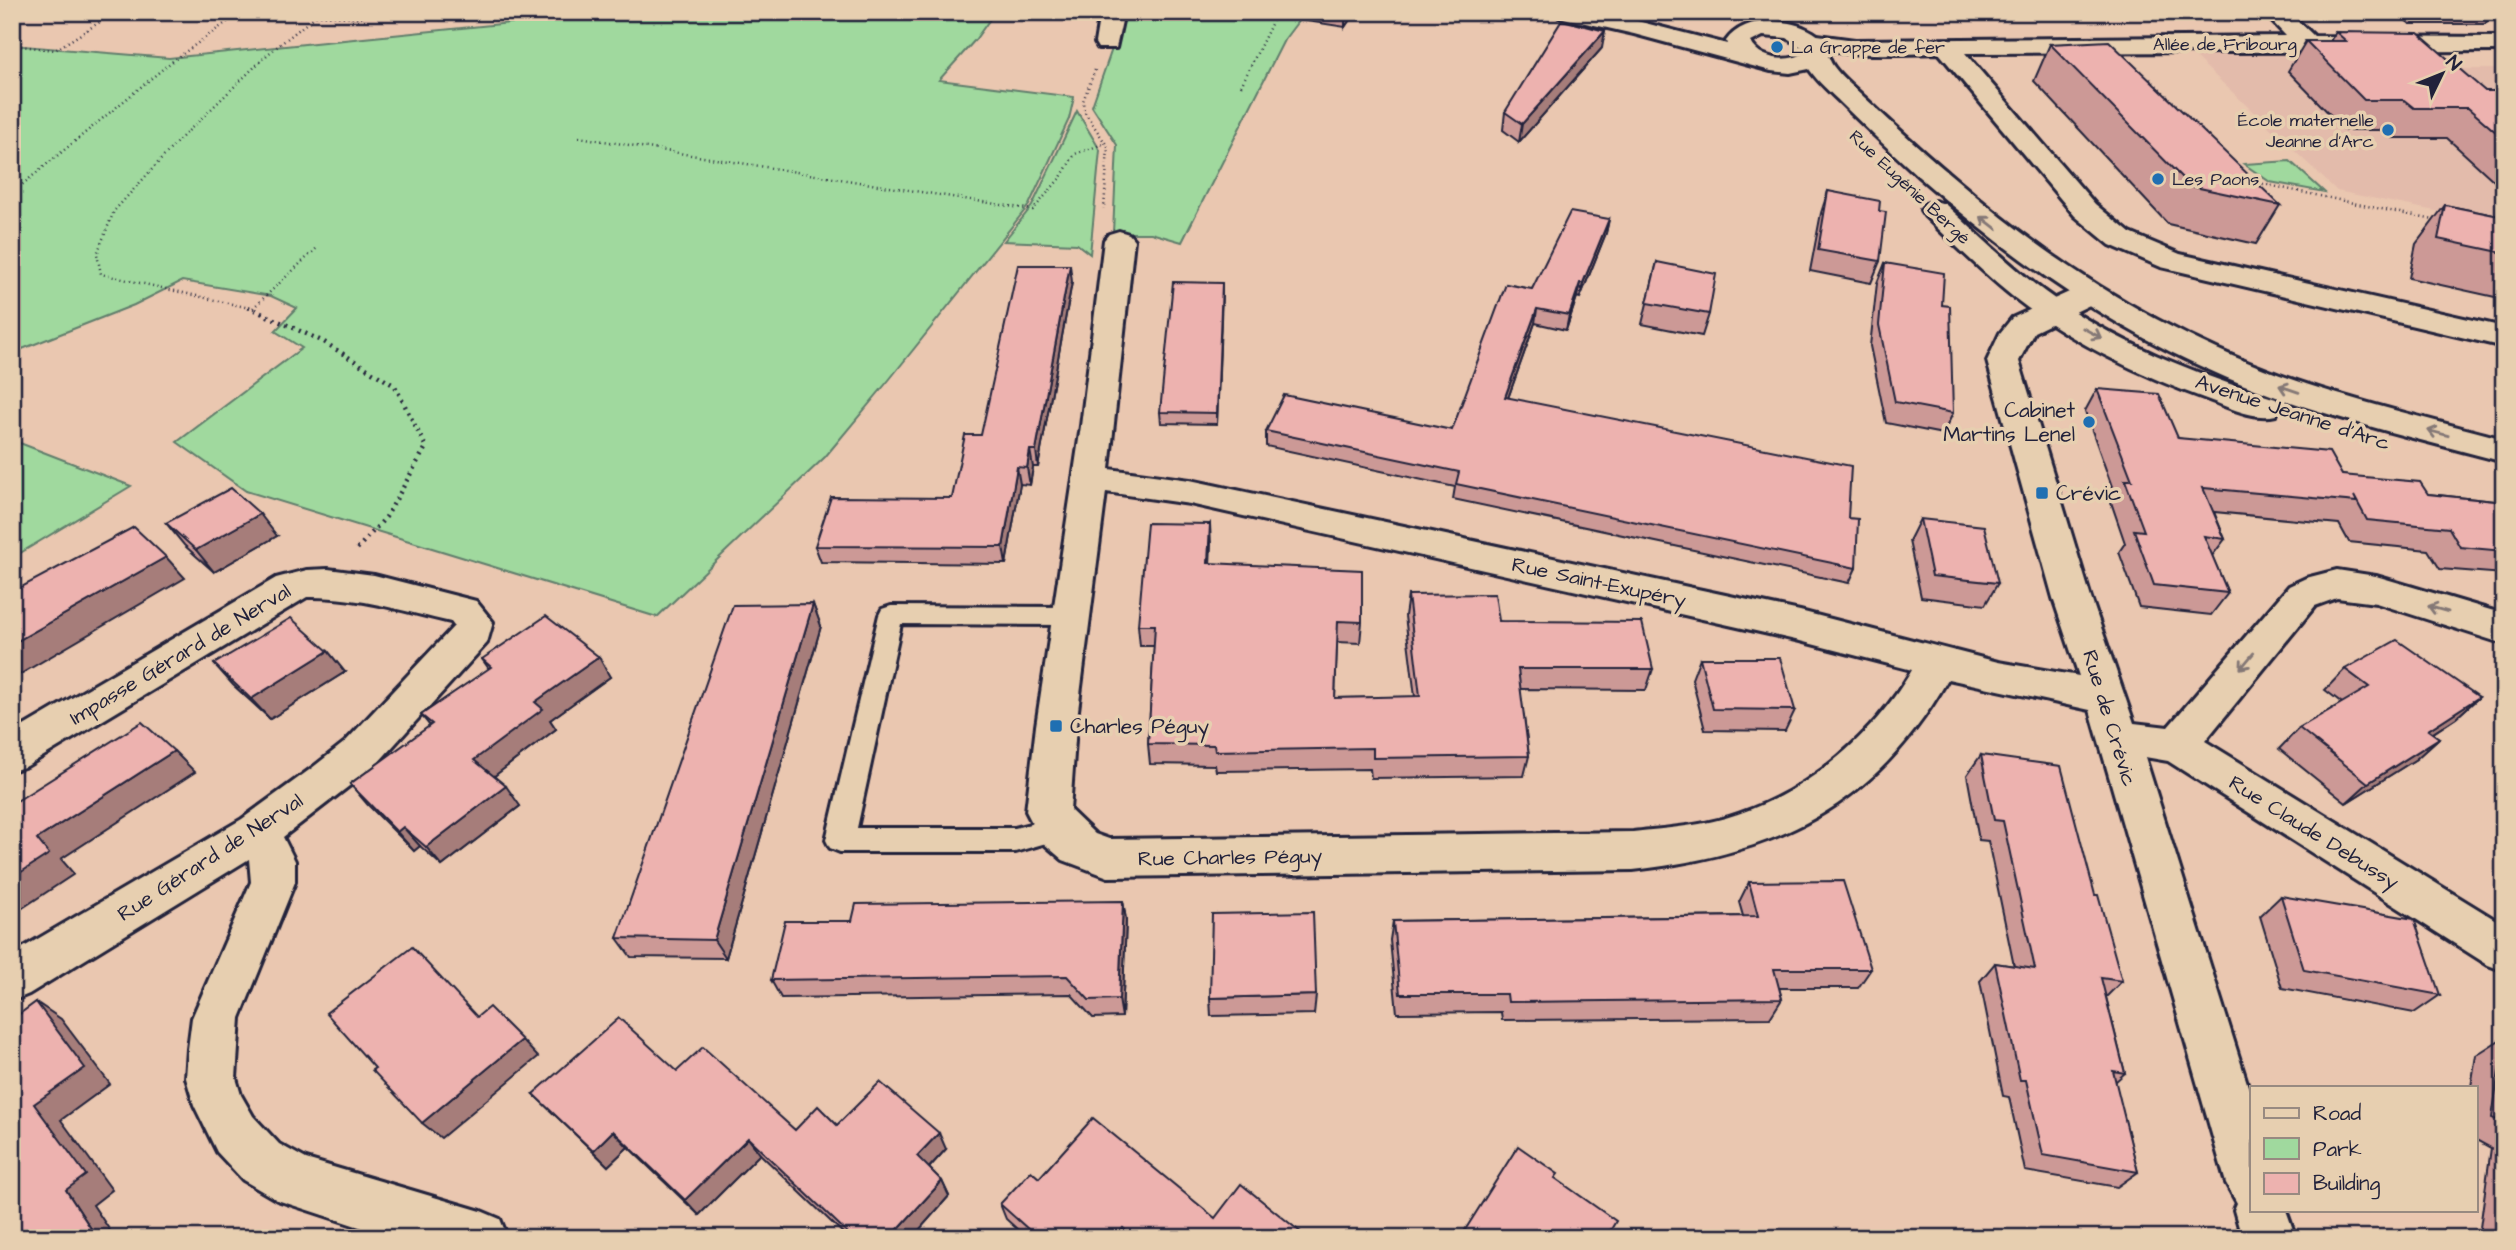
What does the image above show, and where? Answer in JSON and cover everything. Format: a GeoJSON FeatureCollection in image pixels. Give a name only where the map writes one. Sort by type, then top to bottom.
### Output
{"type":"FeatureCollection","features":[{"type":"Feature","properties":{"kind":"street"},"geometry":{"type":"LineString","coordinates":[[1107,43],[1112,12]]}},
{"type":"Feature","properties":{"kind":"street","name":"Rue Eugénie Bergé"},"geometry":{"type":"LineString","coordinates":[[1567,12],[1662,32],[1784,31],[1811,38],[1821,69],[1834,83],[1979,215],[2043,265],[2089,295]]}},
{"type":"Feature","properties":{"kind":"street"},"geometry":{"type":"LineString","coordinates":[[1779,12],[1738,41],[1738,47],[1760,61],[1798,65],[1811,38]]}},
{"type":"Feature","properties":{"kind":"street"},"geometry":{"type":"LineString","coordinates":[[2276,12],[2309,45]]}},
{"type":"Feature","properties":{"kind":"street","name":"Rue Eugénie Bergé"},"geometry":{"type":"LineString","coordinates":[[1662,32],[1679,40],[1760,61],[1811,94],[1980,252],[2052,310]]}},
{"type":"Feature","properties":{"kind":"street","name":"Allée de Fribourg"},"geometry":{"type":"LineString","coordinates":[[1811,38],[1855,47],[2115,43],[2504,44]]}},
{"type":"Feature","properties":{"kind":"street"},"geometry":{"type":"LineString","coordinates":[[1945,45],[2085,210],[2120,239],[2171,261],[2504,337]]}},
{"type":"Feature","properties":{"kind":"street"},"geometry":{"type":"LineString","coordinates":[[1057,829],[1048,811],[1070,616],[1119,240]]}},
{"type":"Feature","properties":{"kind":"street","name":"Rue de Crévic"},"geometry":{"type":"LineString","coordinates":[[2089,295],[2052,310],[2016,333],[2003,361],[2068,585],[2111,717],[2250,1176]]}},
{"type":"Feature","properties":{"kind":"street","name":"Avenue Jeanne d'Arc"},"geometry":{"type":"LineString","coordinates":[[2089,295],[2203,355],[2256,377],[2354,410],[2504,451]]}},
{"type":"Feature","properties":{"kind":"street","name":"Avenue Jeanne d'Arc"},"geometry":{"type":"LineString","coordinates":[[2052,310],[2134,354],[2220,392],[2504,477]]}},
{"type":"Feature","properties":{"kind":"street","name":"Rue Saint-Exupéry"},"geometry":{"type":"LineString","coordinates":[[1090,478],[1190,492],[1800,626],[1937,663],[2111,717]]}},
{"type":"Feature","properties":{"kind":"street","name":"Impasse Gérard de Nerval"},"geometry":{"type":"LineString","coordinates":[[12,754],[289,588],[306,582],[329,581],[463,611],[474,622]]}},
{"type":"Feature","properties":{"kind":"street"},"geometry":{"type":"LineString","coordinates":[[2177,745],[2302,596],[2317,587],[2336,584],[2370,589],[2504,629]]}},
{"type":"Feature","properties":{"kind":"street","name":"Rue Gérard de Nerval"},"geometry":{"type":"LineString","coordinates":[[12,979],[257,832],[360,754],[473,633],[474,622]]}},
{"type":"Feature","properties":{"kind":"street","name":"Rue Charles Péguy"},"geometry":{"type":"LineString","coordinates":[[1057,829],[1079,847],[1108,858],[1633,851],[1697,843],[1741,832],[1787,810],[1879,746],[1911,706],[1937,663]]}},
{"type":"Feature","properties":{"kind":"street","name":"Rue Claude Debussy"},"geometry":{"type":"LineString","coordinates":[[2111,717],[2177,745],[2504,950]]}},
{"type":"Feature","properties":{"kind":"street"},"geometry":{"type":"LineString","coordinates":[[257,832],[273,861],[273,882],[216,1018],[212,1049],[211,1078],[219,1105],[234,1134],[261,1162],[295,1182],[481,1238]]}},
{"type":"Feature","properties":{"kind":"street"},"geometry":{"type":"LineString","coordinates":[[2261,1212],[2269,1238]]}},
{"type":"Feature","properties":{"kind":"lane"},"geometry":{"type":"LineString","coordinates":[[1057,829],[1034,837],[1015,839],[839,840],[891,614],[1070,616]]}},
{"type":"Feature","properties":{"kind":"path"},"geometry":{"type":"LineString","coordinates":[[12,46],[55,50],[116,12]]}},
{"type":"Feature","properties":{"kind":"path"},"geometry":{"type":"LineString","coordinates":[[12,193],[170,63],[241,12]]}},
{"type":"Feature","properties":{"kind":"path"},"geometry":{"type":"LineString","coordinates":[[280,12],[364,18]]}},
{"type":"Feature","properties":{"kind":"path"},"geometry":{"type":"LineString","coordinates":[[1241,86],[1278,12]]}},
{"type":"Feature","properties":{"kind":"path"},"geometry":{"type":"LineString","coordinates":[[317,15],[268,54],[177,142],[114,211],[97,254],[102,274],[253,308],[324,342],[395,386],[426,447],[386,517],[329,581]]}},
{"type":"Feature","properties":{"kind":"path"},"geometry":{"type":"LineString","coordinates":[[1107,43],[1083,100],[1084,111],[1107,143],[1103,234],[1119,240]]}},
{"type":"Feature","properties":{"kind":"path"},"geometry":{"type":"LineString","coordinates":[[2115,43],[2217,146]]}},
{"type":"Feature","properties":{"kind":"path"},"geometry":{"type":"LineString","coordinates":[[579,137],[1033,210],[1061,177],[1075,154],[1107,143]]}},
{"type":"Feature","properties":{"kind":"path"},"geometry":{"type":"LineString","coordinates":[[2245,173],[2254,182],[2438,221]]}},
{"type":"Feature","properties":{"kind":"path"},"geometry":{"type":"LineString","coordinates":[[253,308],[318,247]]}},
{"type":"Feature","properties":{"kind":"shaded area","name":"École maternelle Jeanne d'Arc"},"geometry":{"type":"Polygon","coordinates":[[[2411,53],[2429,69],[2504,69],[2504,225],[2337,191],[2192,54],[2411,53]]]}},
{"type":"Feature","properties":{"kind":"green space"},"geometry":{"type":"Polygon","coordinates":[[[543,12],[995,12],[975,40],[939,80],[1074,97],[1069,119],[1029,205],[889,380],[825,457],[657,617],[246,491],[177,442],[302,348],[275,331],[297,308],[271,296],[182,281],[134,305],[12,353],[12,45],[169,58],[539,20],[543,12]]]}},
{"type":"Feature","properties":{"kind":"green space"},"geometry":{"type":"Polygon","coordinates":[[[1119,12],[1305,12],[1284,40],[1182,242],[1151,233],[1113,233],[1117,145],[1092,106],[1114,43],[1119,12]]]}},
{"type":"Feature","properties":{"kind":"green space"},"geometry":{"type":"Polygon","coordinates":[[[1077,111],[1100,150],[1090,254],[1077,244],[1004,241],[1032,206],[1077,111]]]}},
{"type":"Feature","properties":{"kind":"green space"},"geometry":{"type":"Polygon","coordinates":[[[2290,161],[2324,192],[2270,182],[2244,164],[2290,161]]]}},
{"type":"Feature","properties":{"kind":"green space"},"geometry":{"type":"Polygon","coordinates":[[[12,440],[131,486],[12,558],[12,440]]]}},
{"type":"Feature","properties":{"kind":"building"},"geometry":{"type":"Polygon","coordinates":[[[1562,20],[1605,31],[1522,124],[1505,112],[1562,20]]]}},
{"type":"Feature","properties":{"kind":"building"},"geometry":{"type":"Polygon","coordinates":[[[2336,32],[2418,33],[2485,91],[2504,91],[2504,139],[2468,108],[2414,108],[2404,100],[2364,100],[2306,41],[2346,41],[2336,32]]]}},
{"type":"Feature","properties":{"kind":"building"},"geometry":{"type":"Polygon","coordinates":[[[2109,41],[2280,205],[2190,186],[2050,44],[2109,41]]]}},
{"type":"Feature","properties":{"kind":"building"},"geometry":{"type":"Polygon","coordinates":[[[1828,191],[1880,201],[1879,211],[1886,212],[1880,261],[1818,250],[1828,191]]]}},
{"type":"Feature","properties":{"kind":"building"},"geometry":{"type":"Polygon","coordinates":[[[2445,205],[2504,217],[2504,253],[2438,239],[2445,205]]]}},
{"type":"Feature","properties":{"kind":"building"},"geometry":{"type":"Polygon","coordinates":[[[1570,212],[1609,219],[1583,283],[1580,283],[1569,315],[1537,309],[1505,397],[1851,466],[1848,518],[1858,519],[1856,568],[1456,484],[1459,472],[1266,431],[1284,395],[1452,430],[1506,284],[1532,289],[1570,212]]]}},
{"type":"Feature","properties":{"kind":"building"},"geometry":{"type":"Polygon","coordinates":[[[1657,262],[1716,274],[1709,314],[1647,303],[1657,262]]]}},
{"type":"Feature","properties":{"kind":"building"},"geometry":{"type":"Polygon","coordinates":[[[1885,263],[1944,273],[1942,305],[1950,306],[1953,413],[1895,402],[1879,325],[1885,263]]]}},
{"type":"Feature","properties":{"kind":"building"},"geometry":{"type":"Polygon","coordinates":[[[1018,265],[1070,265],[1036,450],[1030,450],[1027,468],[1017,467],[1003,547],[815,546],[831,497],[952,498],[965,435],[981,435],[1018,265]]]}},
{"type":"Feature","properties":{"kind":"building"},"geometry":{"type":"Polygon","coordinates":[[[1173,282],[1222,283],[1217,413],[1160,412],[1173,282]]]}},
{"type":"Feature","properties":{"kind":"building"},"geometry":{"type":"Polygon","coordinates":[[[2097,389],[2159,394],[2178,438],[2329,452],[2342,475],[2420,482],[2428,494],[2504,502],[2504,551],[2460,547],[2449,528],[2367,520],[2354,496],[2357,502],[2203,488],[2225,539],[2204,536],[2228,593],[2154,585],[2134,530],[2144,531],[2125,480],[2132,480],[2097,389]]]}},
{"type":"Feature","properties":{"kind":"building"},"geometry":{"type":"Polygon","coordinates":[[[231,488],[260,514],[196,550],[166,523],[231,488]]]}},
{"type":"Feature","properties":{"kind":"building"},"geometry":{"type":"Polygon","coordinates":[[[1920,519],[1984,526],[1998,583],[1932,576],[1920,519]]]}},
{"type":"Feature","properties":{"kind":"building"},"geometry":{"type":"Polygon","coordinates":[[[1147,523],[1210,524],[1208,563],[1362,570],[1362,622],[1338,621],[1335,698],[1420,696],[1408,595],[1495,594],[1499,621],[1642,622],[1653,669],[1518,669],[1529,756],[1373,758],[1373,748],[1215,751],[1214,745],[1148,744],[1155,625],[1138,625],[1147,523]]]}},
{"type":"Feature","properties":{"kind":"building"},"geometry":{"type":"Polygon","coordinates":[[[134,527],[166,557],[12,644],[12,592],[134,527]]]}},
{"type":"Feature","properties":{"kind":"building"},"geometry":{"type":"Polygon","coordinates":[[[813,604],[714,940],[617,938],[733,605],[813,604]]]}},
{"type":"Feature","properties":{"kind":"building"},"geometry":{"type":"Polygon","coordinates":[[[546,616],[599,657],[535,702],[543,709],[474,760],[506,786],[426,847],[403,827],[397,832],[350,784],[432,724],[421,715],[491,667],[482,659],[546,616]]]}},
{"type":"Feature","properties":{"kind":"building"},"geometry":{"type":"Polygon","coordinates":[[[291,618],[328,651],[251,699],[214,664],[291,618]]]}},
{"type":"Feature","properties":{"kind":"building"},"geometry":{"type":"Polygon","coordinates":[[[2397,640],[2479,697],[2428,730],[2439,738],[2368,783],[2299,728],[2369,687],[2345,669],[2397,640]]]}},
{"type":"Feature","properties":{"kind":"building"},"geometry":{"type":"Polygon","coordinates":[[[1700,658],[1780,658],[1795,710],[1713,709],[1700,658]]]}},
{"type":"Feature","properties":{"kind":"building"},"geometry":{"type":"Polygon","coordinates":[[[142,722],[174,751],[37,839],[49,854],[12,878],[12,804],[142,722]]]}},
{"type":"Feature","properties":{"kind":"building"},"geometry":{"type":"Polygon","coordinates":[[[1981,755],[2061,766],[2095,895],[2098,895],[2122,981],[2101,978],[2125,1073],[2113,1071],[2138,1172],[2043,1155],[2026,1080],[2020,1080],[1995,963],[2035,969],[2003,821],[1994,820],[1981,755]]]}},
{"type":"Feature","properties":{"kind":"building"},"geometry":{"type":"Polygon","coordinates":[[[1843,881],[1871,969],[1774,969],[1782,999],[1508,1002],[1507,994],[1400,994],[1393,921],[1758,916],[1749,882],[1843,881]]]}},
{"type":"Feature","properties":{"kind":"building"},"geometry":{"type":"Polygon","coordinates":[[[2281,896],[2414,919],[2440,995],[2304,970],[2281,896]]]}},
{"type":"Feature","properties":{"kind":"building"},"geometry":{"type":"Polygon","coordinates":[[[1123,901],[1119,999],[1089,1000],[1067,976],[771,980],[785,921],[852,921],[856,904],[1123,901]]]}},
{"type":"Feature","properties":{"kind":"building"},"geometry":{"type":"Polygon","coordinates":[[[1313,912],[1316,995],[1210,998],[1212,914],[1313,912]]]}},
{"type":"Feature","properties":{"kind":"building"},"geometry":{"type":"Polygon","coordinates":[[[412,947],[477,1017],[489,1007],[522,1040],[422,1123],[372,1070],[375,1068],[326,1013],[412,947]]]}},
{"type":"Feature","properties":{"kind":"building"},"geometry":{"type":"Polygon","coordinates":[[[36,1002],[85,1068],[34,1104],[86,1175],[66,1190],[97,1238],[12,1238],[12,1008],[14,1007],[18,1015],[36,1002]]]}},
{"type":"Feature","properties":{"kind":"building"},"geometry":{"type":"Polygon","coordinates":[[[619,1018],[677,1071],[703,1047],[795,1130],[818,1106],[837,1125],[880,1082],[939,1133],[917,1156],[942,1181],[890,1238],[853,1238],[748,1138],[685,1200],[613,1131],[593,1151],[533,1094],[619,1018]]]}},
{"type":"Feature","properties":{"kind":"building"},"geometry":{"type":"Polygon","coordinates":[[[2504,1037],[2504,1123],[2492,1118],[2504,1037]]]}},
{"type":"Feature","properties":{"kind":"building"},"geometry":{"type":"Polygon","coordinates":[[[1093,1118],[1215,1218],[1241,1184],[1308,1238],[1134,1238],[1123,1228],[1115,1238],[1038,1238],[1000,1204],[1031,1171],[1039,1178],[1093,1118]]]}},
{"type":"Feature","properties":{"kind":"building"},"geometry":{"type":"Polygon","coordinates":[[[1518,1146],[1558,1174],[1555,1178],[1616,1221],[1606,1238],[1460,1238],[1518,1146]]]}},
{"type":"Feature","properties":{"kind":"place","name":"La Grappe de fer"},"geometry":{"type":"Point","coordinates":[1777,47]}},
{"type":"Feature","properties":{"kind":"place","name":"École maternelle Jeanne d'Arc"},"geometry":{"type":"Point","coordinates":[2388,130]}},
{"type":"Feature","properties":{"kind":"place","name":"Les Paons"},"geometry":{"type":"Point","coordinates":[2158,179]}},
{"type":"Feature","properties":{"kind":"place","name":"Cabinet Martins Lenel"},"geometry":{"type":"Point","coordinates":[2089,422]}},
{"type":"Feature","properties":{"kind":"place","name":"Crévic"},"geometry":{"type":"Point","coordinates":[2042,493]}},
{"type":"Feature","properties":{"kind":"place","name":"Charles Péguy"},"geometry":{"type":"Point","coordinates":[1056,726]}}]}
